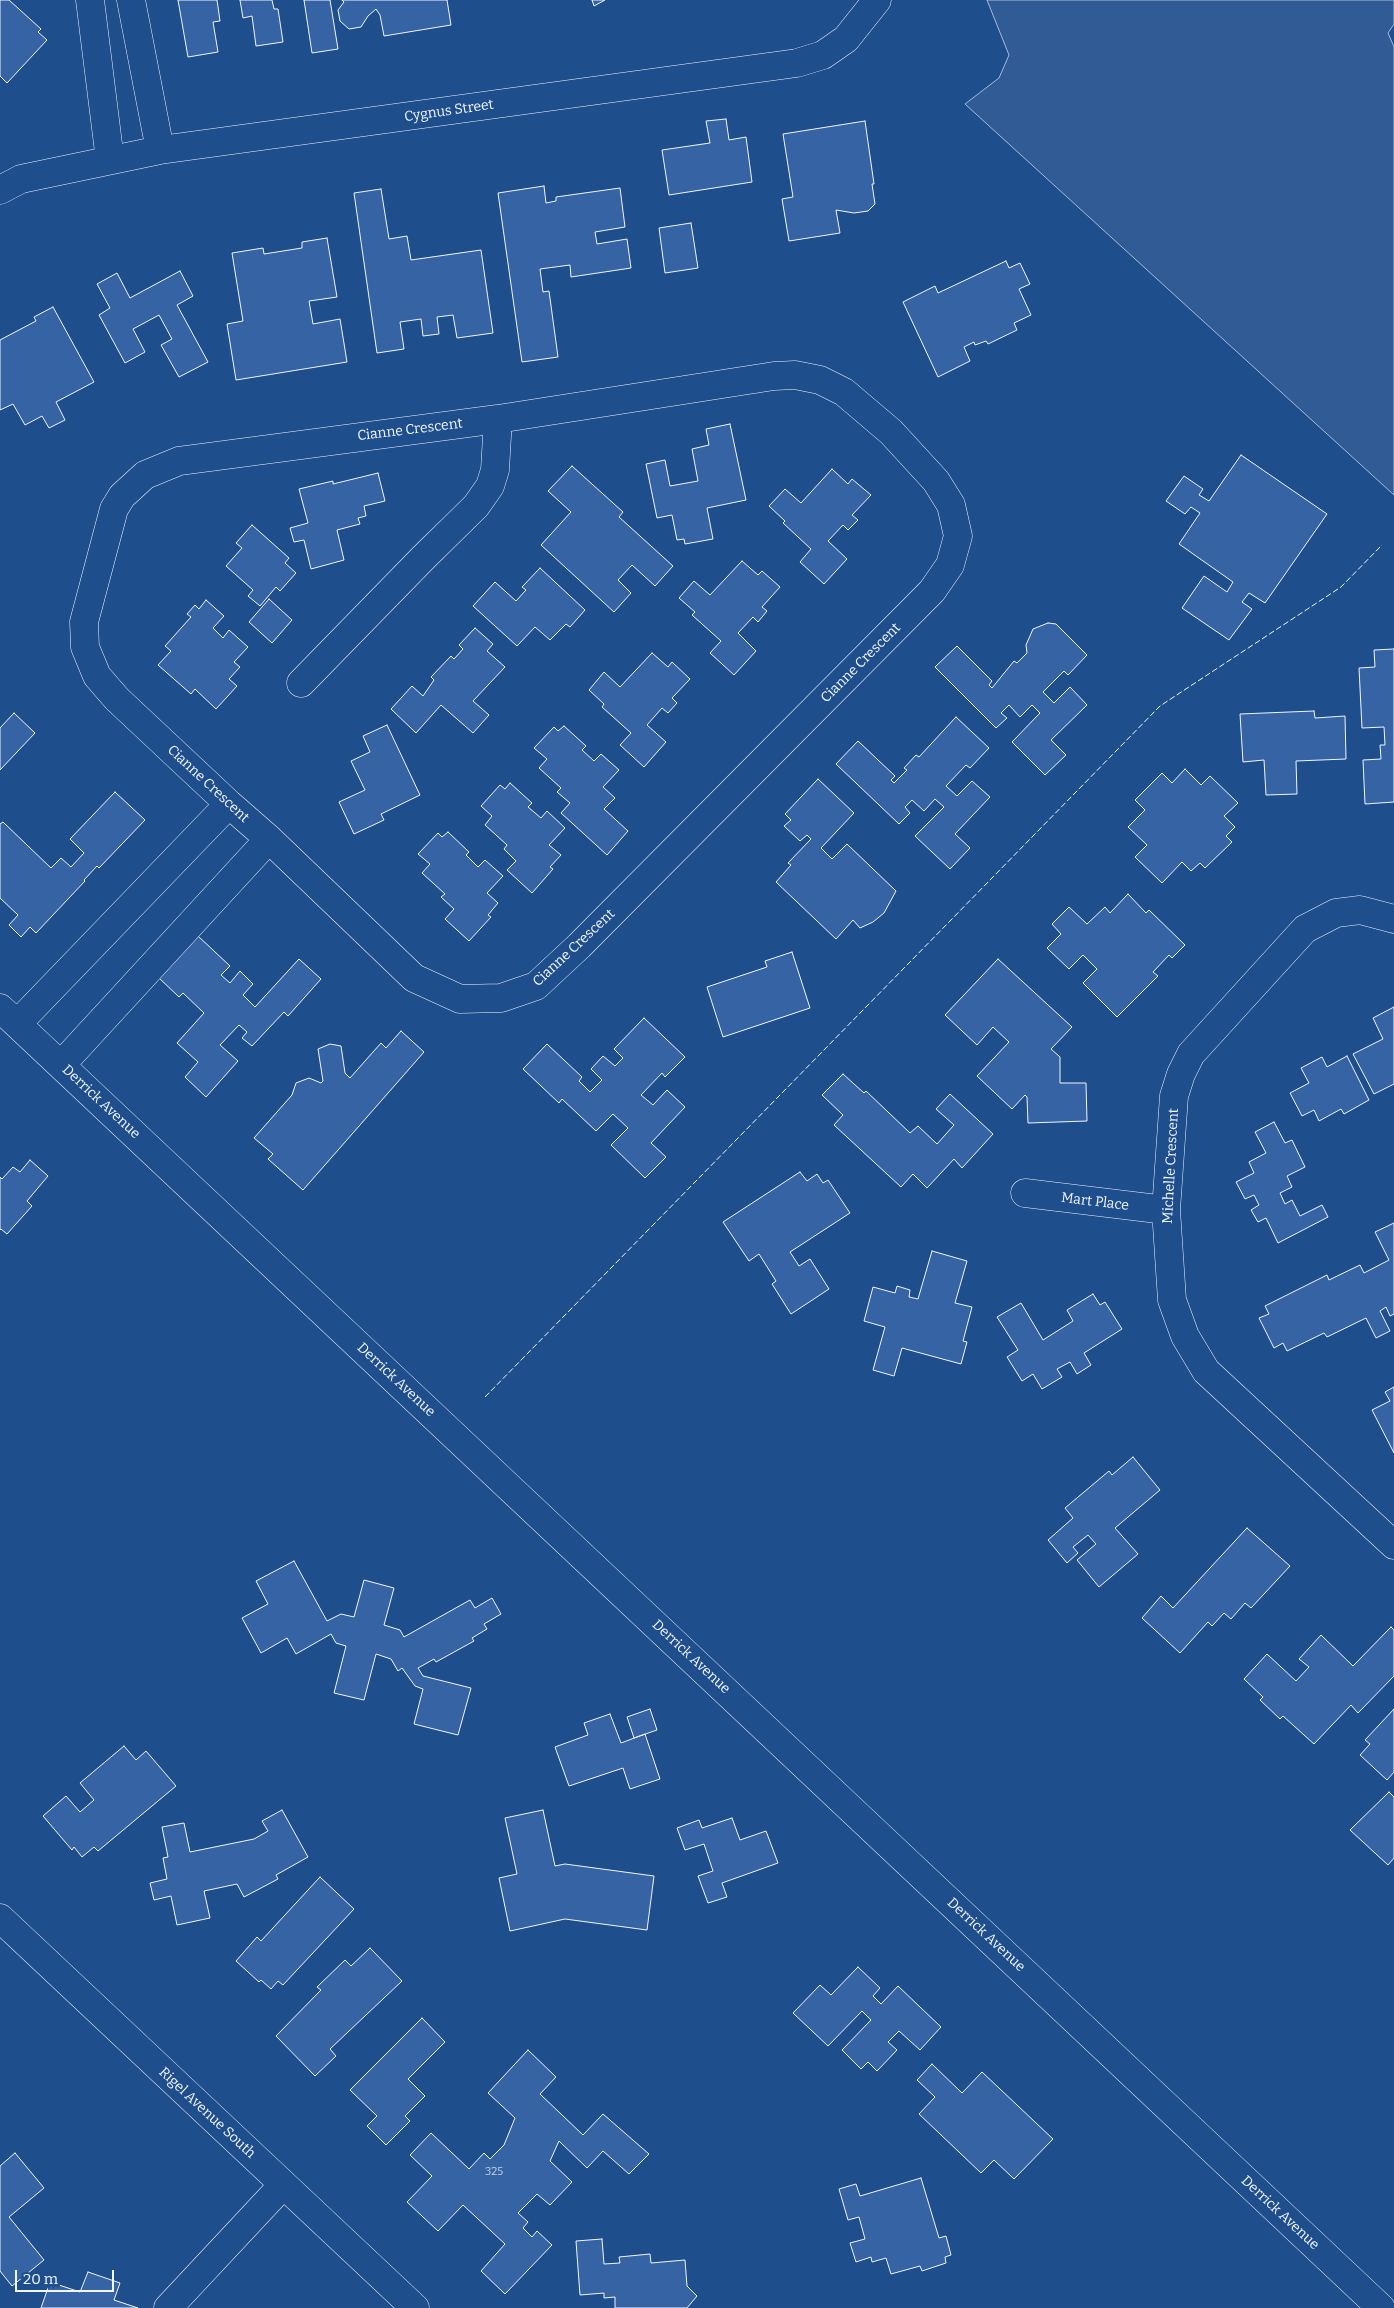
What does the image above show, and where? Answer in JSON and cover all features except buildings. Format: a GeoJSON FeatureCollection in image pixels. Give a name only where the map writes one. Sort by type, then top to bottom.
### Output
{"type":"FeatureCollection","features":[{"type":"Feature","properties":{"kind":"street"},"geometry":{"type":"LineString","coordinates":[[90,0],[110,160]]}},
{"type":"Feature","properties":{"kind":"street"},"geometry":{"type":"LineString","coordinates":[[131,0],[160,150]]}},
{"type":"Feature","properties":{"kind":"street","name":"Cygnus Street"},"geometry":{"type":"LineString","coordinates":[[0,190],[21,179],[160,150],[797,64],[823,55],[846,39],[877,0]]}},
{"type":"Feature","properties":{"kind":"street","name":"Cianne Crescent"},"geometry":{"type":"LineString","coordinates":[[794,375],[820,380],[844,392],[891,432],[936,481],[951,505],[958,536],[950,565],[932,591],[579,946],[536,986],[501,998],[460,999],[414,978],[269,839],[229,804],[117,698],[97,676],[84,647],[84,622],[114,509],[122,496],[146,475],[179,461],[498,418],[774,376],[794,375]]}},
{"type":"Feature","properties":{"kind":"street"},"geometry":{"type":"LineString","coordinates":[[302,683],[476,506],[490,486],[495,470],[498,418]]}},
{"type":"Feature","properties":{"kind":"street"},"geometry":{"type":"LineString","coordinates":[[9,1016],[229,804]]}},
{"type":"Feature","properties":{"kind":"street"},"geometry":{"type":"LineString","coordinates":[[61,1065],[269,839]]}},
{"type":"Feature","properties":{"kind":"street","name":"Michelle Crescent"},"geometry":{"type":"LineString","coordinates":[[1394,919],[1360,910],[1336,913],[1305,929],[1191,1054],[1181,1074],[1174,1096],[1166,1210],[1172,1300],[1185,1336],[1206,1372],[1394,1545]]}},
{"type":"Feature","properties":{"kind":"street","name":"Derrick Avenue"},"geometry":{"type":"LineString","coordinates":[[9,1016],[1381,2308]]}},
{"type":"Feature","properties":{"kind":"street","name":"Mart Place"},"geometry":{"type":"LineString","coordinates":[[1025,1193],[1166,1210]]}},
{"type":"Feature","properties":{"kind":"street","name":"Rigel Avenue South"},"geometry":{"type":"LineString","coordinates":[[0,1918],[415,2308]]}},
{"type":"Feature","properties":{"kind":"street"},"geometry":{"type":"LineString","coordinates":[[168,2308],[283,2185]]}},
{"type":"Feature","properties":{"kind":"shaded area"},"geometry":{"type":"Polygon","coordinates":[[[987,0],[1394,0],[1394,24],[1388,33],[1394,47],[1394,495],[965,104],[999,78],[1009,55],[987,0]]]}},
{"type":"Feature","properties":{"kind":"fence"},"geometry":{"type":"LineString","coordinates":[[485,1397],[1160,706],[1341,587],[1382,545]]}}]}
